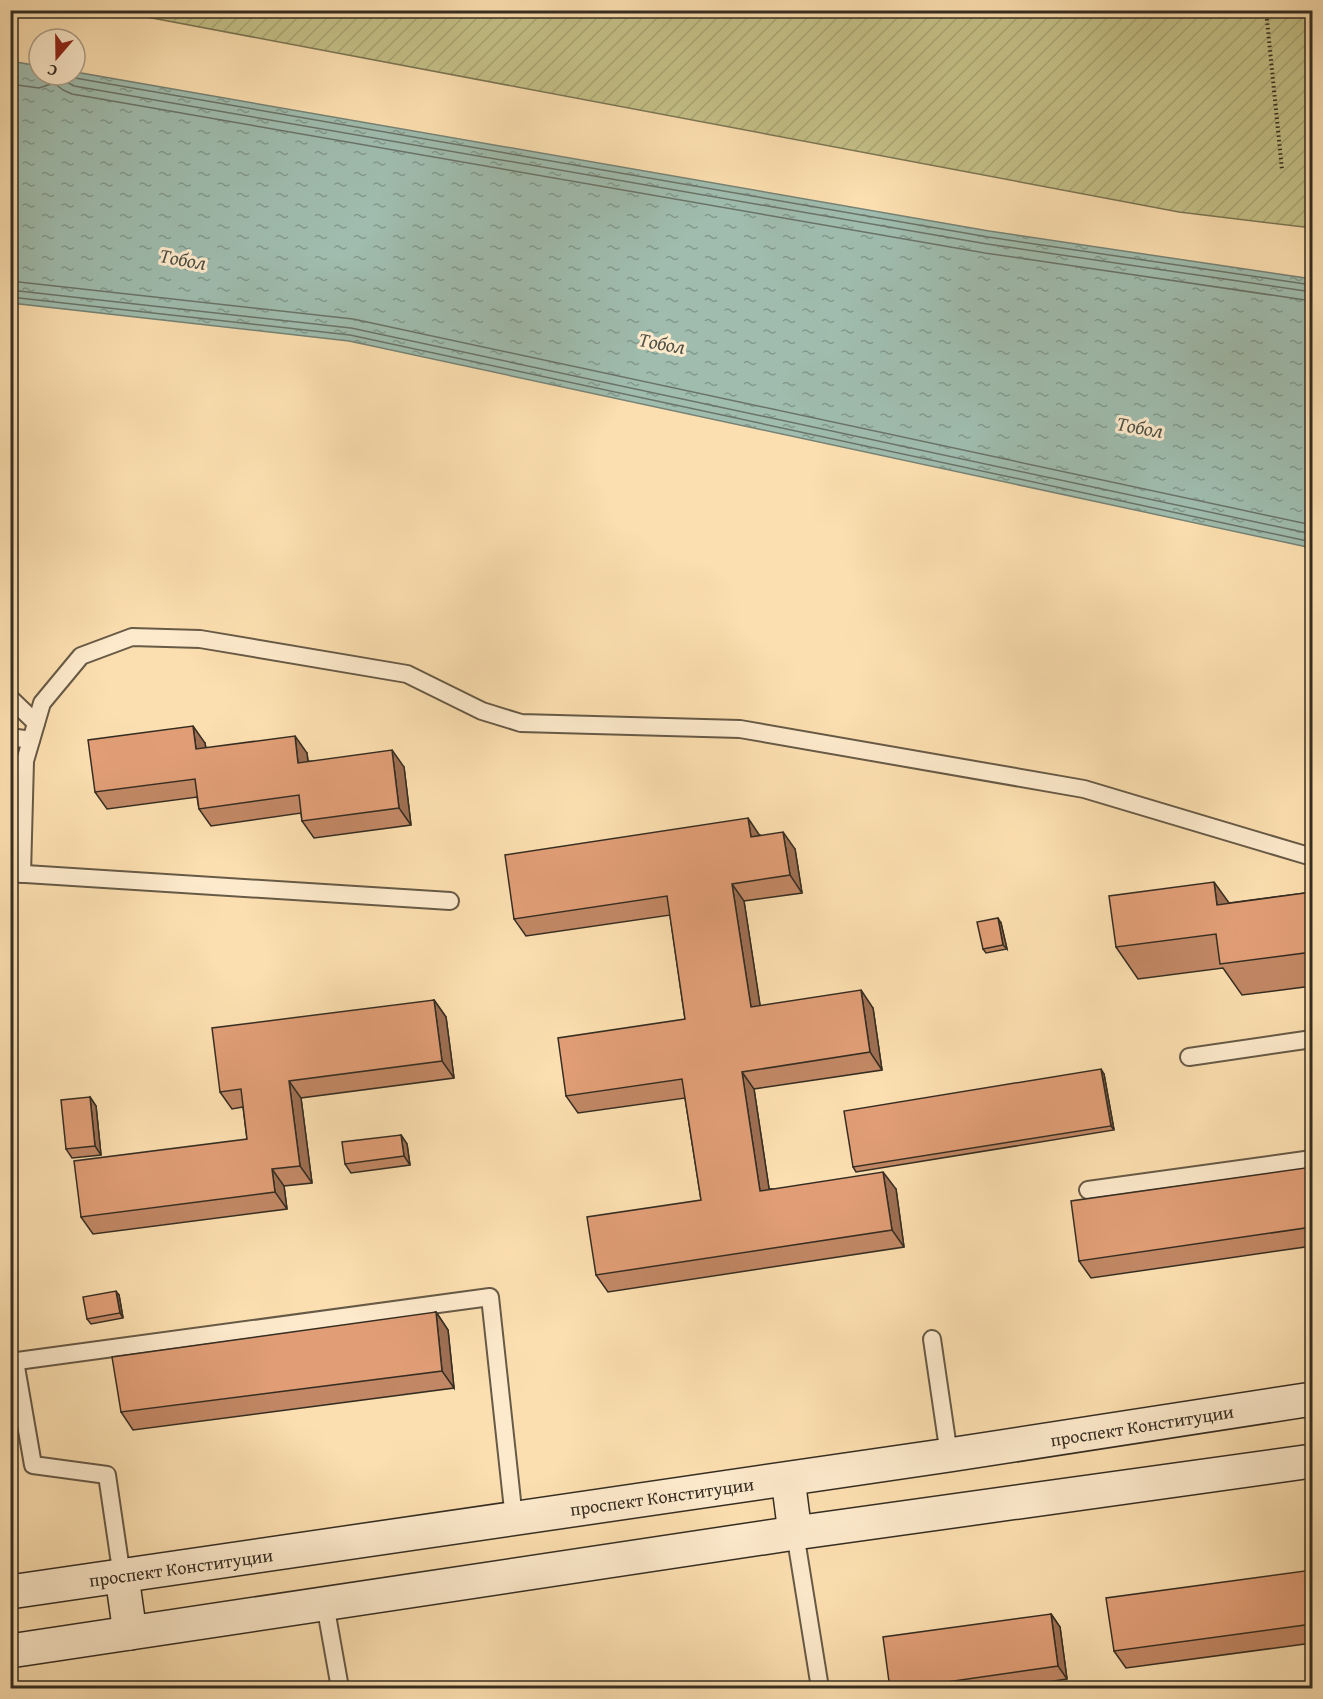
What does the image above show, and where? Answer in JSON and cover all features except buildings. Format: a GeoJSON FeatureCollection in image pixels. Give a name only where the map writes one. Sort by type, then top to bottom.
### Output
{"type":"FeatureCollection","features":[{"type":"Feature","properties":{"kind":"main road","name":"проспект Конституции"},"geometry":{"type":"LineString","coordinates":[[10,1592],[788,1479],[1312,1399]]}},
{"type":"Feature","properties":{"kind":"main road"},"geometry":{"type":"LineString","coordinates":[[10,1651],[795,1533],[1312,1461]]}},
{"type":"Feature","properties":{"kind":"main road"},"geometry":{"type":"LineString","coordinates":[[788,1479],[795,1533]]}},
{"type":"Feature","properties":{"kind":"main road"},"geometry":{"type":"LineString","coordinates":[[122,1577],[130,1633]]}},
{"type":"Feature","properties":{"kind":"lane"},"geometry":{"type":"LineString","coordinates":[[450,901],[16,873],[25,760],[42,703],[81,656],[132,637],[200,639],[407,674],[482,711],[520,723],[740,729],[1084,789],[1312,856]]}},
{"type":"Feature","properties":{"kind":"lane"},"geometry":{"type":"LineString","coordinates":[[10,698],[36,723]]}},
{"type":"Feature","properties":{"kind":"lane"},"geometry":{"type":"LineString","coordinates":[[10,737],[31,740]]}},
{"type":"Feature","properties":{"kind":"lane"},"geometry":{"type":"LineString","coordinates":[[1190,1057],[1312,1039]]}},
{"type":"Feature","properties":{"kind":"lane"},"geometry":{"type":"LineString","coordinates":[[1089,1190],[1312,1159]]}},
{"type":"Feature","properties":{"kind":"lane"},"geometry":{"type":"LineString","coordinates":[[122,1577],[107,1475],[33,1465],[12,1361],[490,1297],[514,1518]]}},
{"type":"Feature","properties":{"kind":"lane"},"geometry":{"type":"LineString","coordinates":[[932,1339],[949,1455]]}},
{"type":"Feature","properties":{"kind":"lane"},"geometry":{"type":"LineString","coordinates":[[795,1533],[820,1689]]}},
{"type":"Feature","properties":{"kind":"lane"},"geometry":{"type":"LineString","coordinates":[[325,1604],[340,1689]]}},
{"type":"Feature","properties":{"kind":"path"},"geometry":{"type":"LineString","coordinates":[[1266,10],[1282,170]]}},
{"type":"Feature","properties":{"kind":"shaded area"},"geometry":{"type":"Polygon","coordinates":[[[115,11],[1312,11],[1312,228],[1179,212],[115,11]]]}},
{"type":"Feature","properties":{"kind":"water","name":"Тобол"},"geometry":{"type":"Polygon","coordinates":[[[10,61],[27,64],[27,87],[87,87],[87,74],[989,231],[1312,279],[1312,548],[349,341],[11,303],[10,61]]]}}]}
